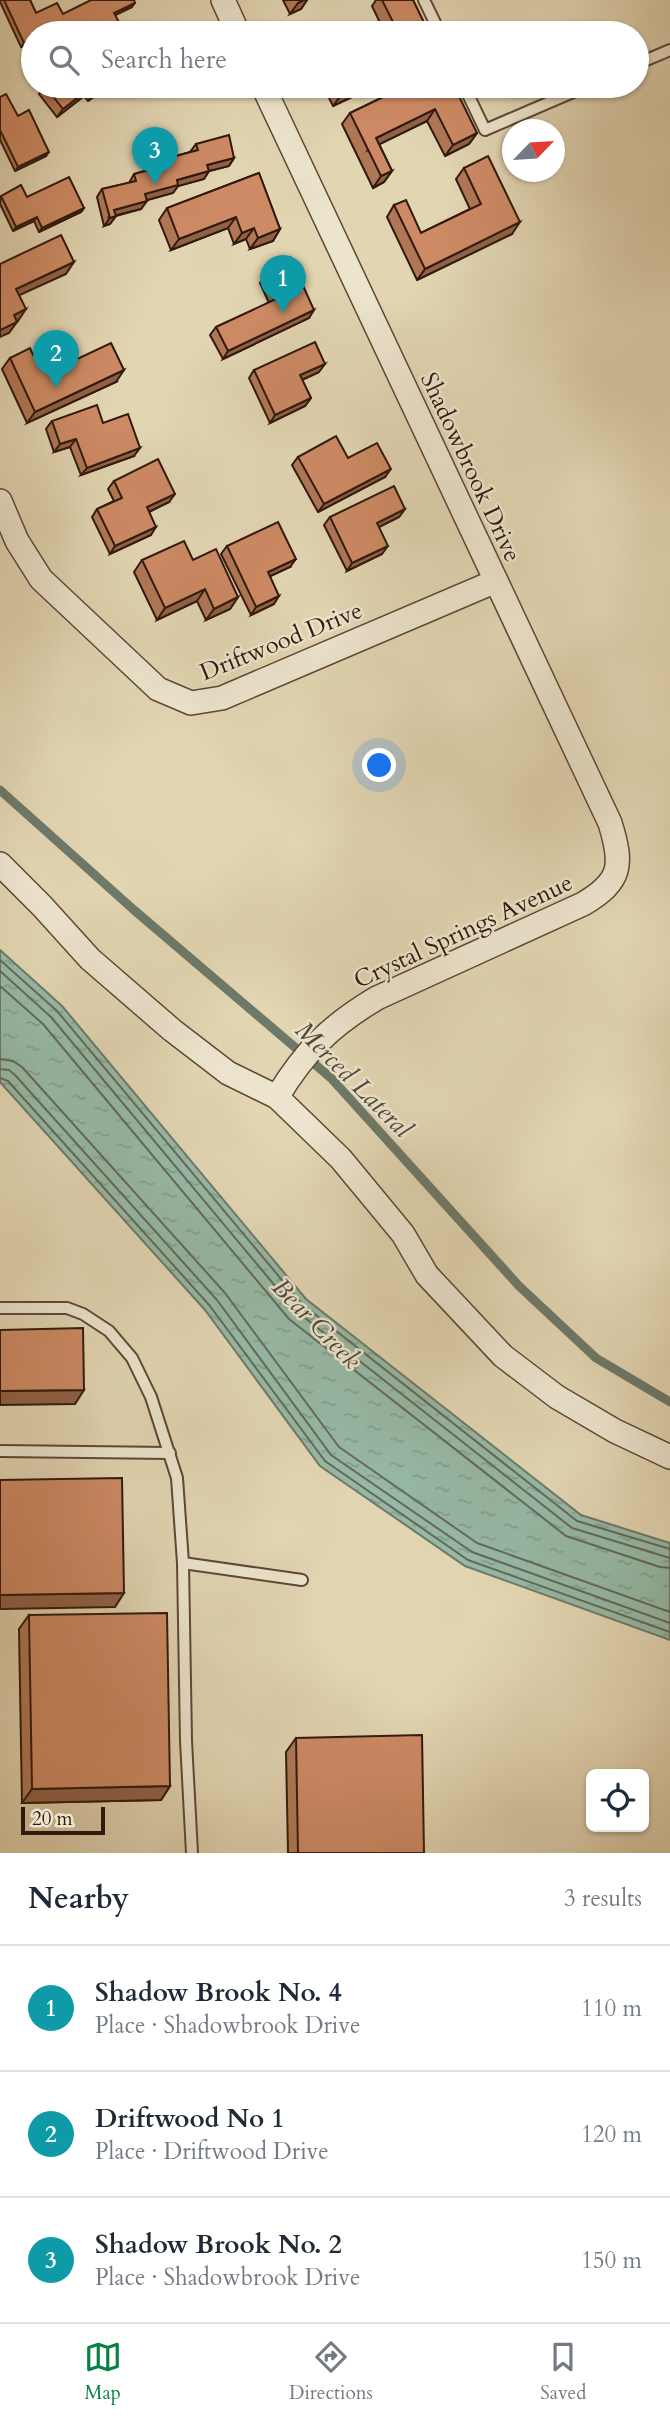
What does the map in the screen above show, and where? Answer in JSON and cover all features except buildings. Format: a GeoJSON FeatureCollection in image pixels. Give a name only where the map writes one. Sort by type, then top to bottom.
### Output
{"type":"FeatureCollection","features":[{"type":"Feature","properties":{"kind":"street"},"geometry":{"type":"LineString","coordinates":[[222,0],[232,21]]}},
{"type":"Feature","properties":{"kind":"street","name":"Shadowbrook Drive"},"geometry":{"type":"LineString","coordinates":[[269,98],[610,823],[617,847],[617,874]]}},
{"type":"Feature","properties":{"kind":"street","name":"Driftwood Drive"},"geometry":{"type":"LineString","coordinates":[[0,501],[17,541],[41,579],[158,689],[191,703],[222,698],[496,581]]}},
{"type":"Feature","properties":{"kind":"street"},"geometry":{"type":"LineString","coordinates":[[0,864],[90,959],[172,1030],[228,1073],[277,1097],[341,1159],[403,1234],[427,1275],[503,1356],[557,1398],[615,1431],[670,1457]]}},
{"type":"Feature","properties":{"kind":"street","name":"Crystal Springs Avenue"},"geometry":{"type":"LineString","coordinates":[[277,1097],[295,1067],[322,1037],[354,1012],[377,998],[583,904],[603,892],[617,874]]}},
{"type":"Feature","properties":{"kind":"lane"},"geometry":{"type":"LineString","coordinates":[[424,0],[434,21]]}},
{"type":"Feature","properties":{"kind":"lane"},"geometry":{"type":"LineString","coordinates":[[649,59],[670,50]]}},
{"type":"Feature","properties":{"kind":"lane"},"geometry":{"type":"LineString","coordinates":[[470,98],[485,130],[559,98]]}},
{"type":"Feature","properties":{"kind":"lane"},"geometry":{"type":"LineString","coordinates":[[0,1308],[66,1308],[83,1314],[109,1331],[132,1358],[151,1397],[177,1478],[183,1563],[186,1741],[192,1853]]}},
{"type":"Feature","properties":{"kind":"lane"},"geometry":{"type":"LineString","coordinates":[[0,1451],[170,1453]]}},
{"type":"Feature","properties":{"kind":"lane"},"geometry":{"type":"LineString","coordinates":[[183,1563],[302,1580]]}},
{"type":"Feature","properties":{"kind":"water","name":"Bear Creek"},"geometry":{"type":"Polygon","coordinates":[[[0,950],[62,1006],[306,1299],[581,1515],[670,1543],[670,1640],[465,1566],[320,1466],[205,1310],[0,1082],[0,950]]]}},
{"type":"Feature","properties":{"kind":"waterway","name":"Merced Lateral"},"geometry":{"type":"LineString","coordinates":[[0,790],[134,910],[331,1078],[519,1286],[596,1358],[670,1402]]}},
{"type":"Feature","properties":{"kind":"place","name":"Shadow Brook No. 2"},"geometry":{"type":"Point","coordinates":[155,185]}},
{"type":"Feature","properties":{"kind":"place","name":"Shadow Brook No. 4"},"geometry":{"type":"Point","coordinates":[283,313]}},
{"type":"Feature","properties":{"kind":"place","name":"Driftwood No 1"},"geometry":{"type":"Point","coordinates":[56,388]}}]}
